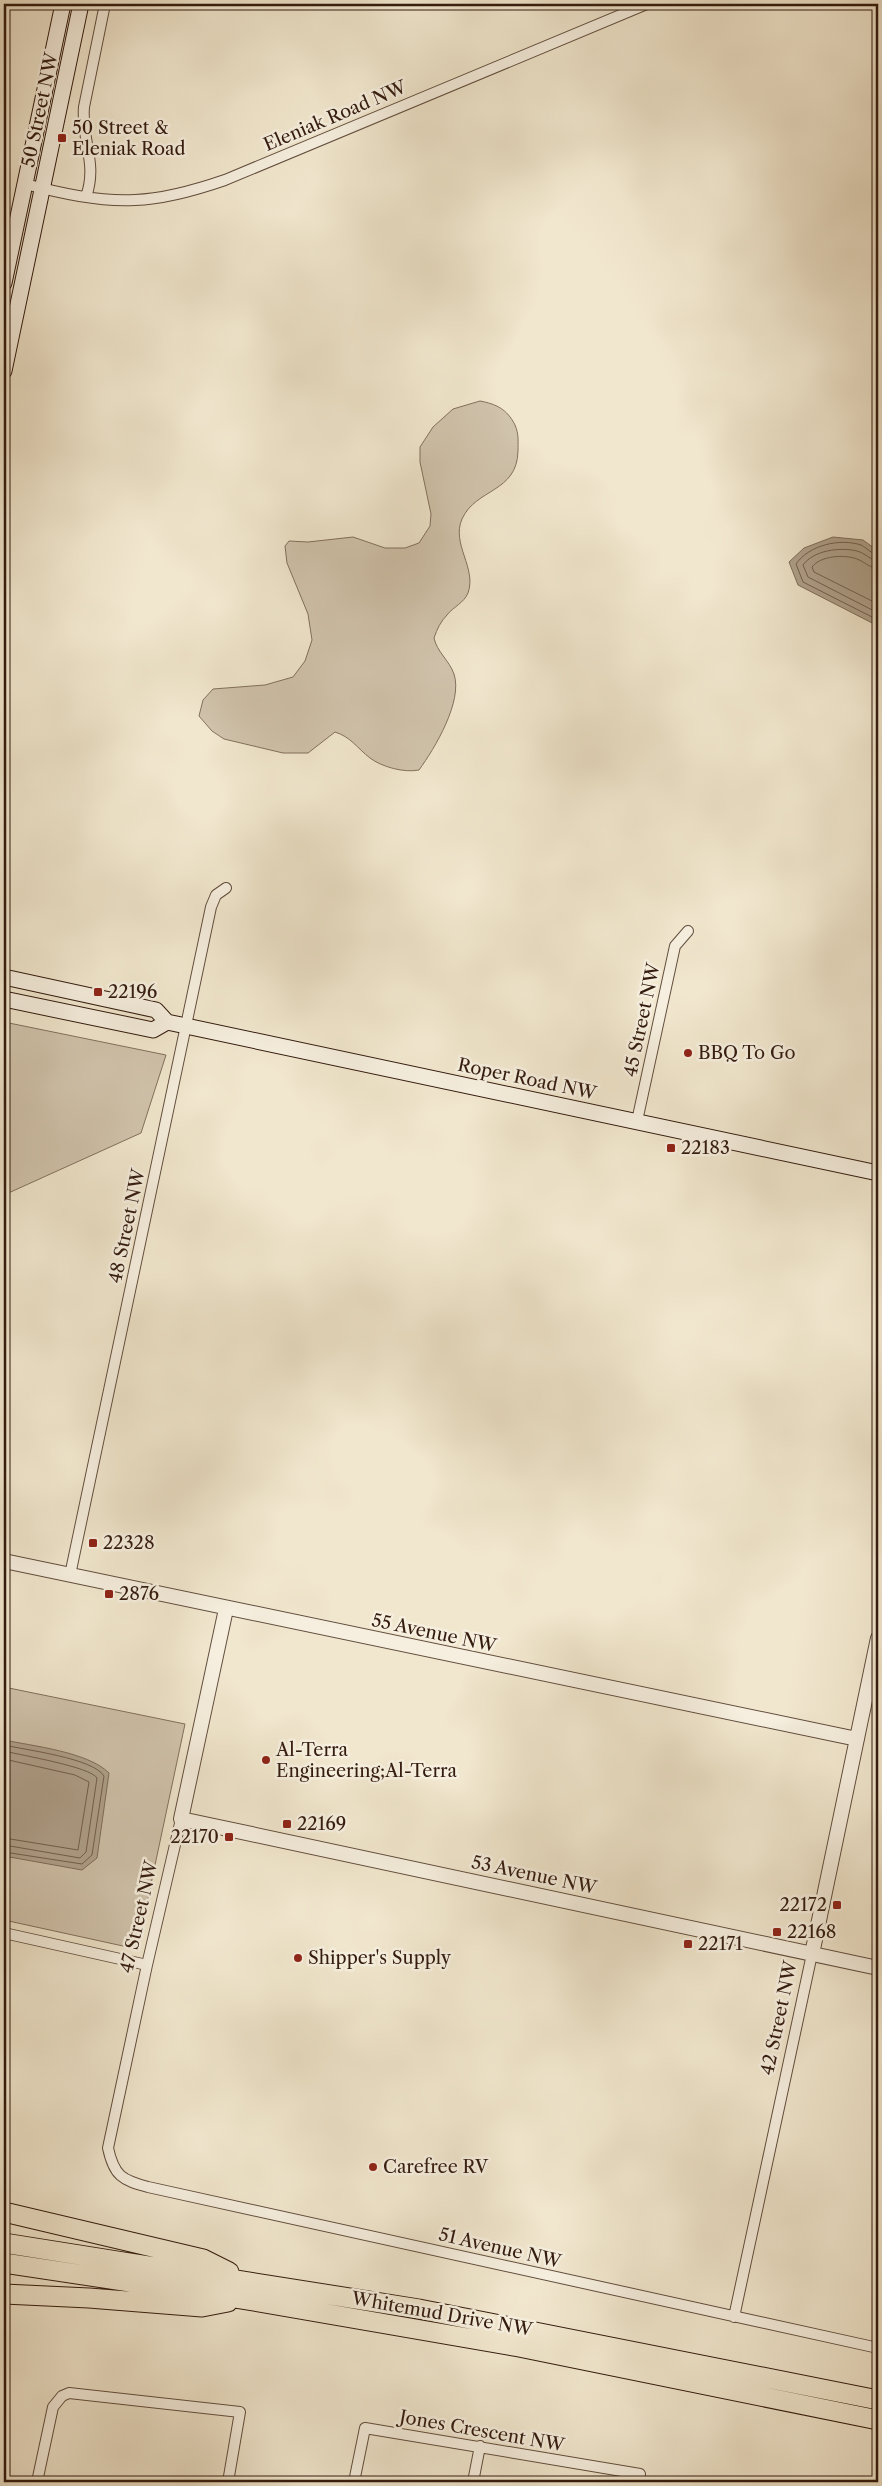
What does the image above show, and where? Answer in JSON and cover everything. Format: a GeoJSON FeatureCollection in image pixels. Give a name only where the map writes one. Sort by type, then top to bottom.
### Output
{"type":"FeatureCollection","features":[{"type":"Feature","properties":{"kind":"highway"},"geometry":{"type":"LineString","coordinates":[[4,2212],[203,2259],[243,2280]]}},
{"type":"Feature","properties":{"kind":"highway","name":"Whitemud Drive NW"},"geometry":{"type":"LineString","coordinates":[[4,2243],[243,2280],[522,2328],[878,2400]]}},
{"type":"Feature","properties":{"kind":"highway","name":"Whitemud Drive NW"},"geometry":{"type":"LineString","coordinates":[[4,2264],[242,2299],[519,2347],[878,2420]]}},
{"type":"Feature","properties":{"kind":"highway"},"geometry":{"type":"LineString","coordinates":[[4,2294],[89,2298],[202,2307],[242,2299]]}},
{"type":"Feature","properties":{"kind":"main road","name":"50 Street NW"},"geometry":{"type":"LineString","coordinates":[[4,283],[63,4]]}},
{"type":"Feature","properties":{"kind":"main road","name":"50 Street NW"},"geometry":{"type":"LineString","coordinates":[[4,371],[81,4]]}},
{"type":"Feature","properties":{"kind":"main road","name":"Roper Road NW"},"geometry":{"type":"LineString","coordinates":[[4,977],[156,1010],[168,1022],[185,1026],[878,1173]]}},
{"type":"Feature","properties":{"kind":"main road","name":"Roper Road NW"},"geometry":{"type":"LineString","coordinates":[[4,999],[153,1030],[168,1022]]}},
{"type":"Feature","properties":{"kind":"street"},"geometry":{"type":"LineString","coordinates":[[86,196],[92,170],[83,118],[84,107],[105,4]]}},
{"type":"Feature","properties":{"kind":"street","name":"Eleniak Road NW"},"geometry":{"type":"LineString","coordinates":[[25,184],[86,196],[135,200],[191,191],[225,180],[647,4]]}},
{"type":"Feature","properties":{"kind":"street","name":"48 Street NW"},"geometry":{"type":"LineString","coordinates":[[70,1575],[211,907],[216,895],[226,888]]}},
{"type":"Feature","properties":{"kind":"street","name":"45 Street NW"},"geometry":{"type":"LineString","coordinates":[[637,1121],[675,946],[688,931]]}},
{"type":"Feature","properties":{"kind":"street","name":"55 Avenue NW"},"geometry":{"type":"LineString","coordinates":[[4,1561],[226,1609],[857,1739]]}},
{"type":"Feature","properties":{"kind":"street","name":"47 Street NW"},"geometry":{"type":"LineString","coordinates":[[118,2174],[112,2166],[108,2148],[226,1609]]}},
{"type":"Feature","properties":{"kind":"street","name":"42 Street NW"},"geometry":{"type":"LineString","coordinates":[[734,2317],[878,1638]]}},
{"type":"Feature","properties":{"kind":"street","name":"53 Avenue NW"},"geometry":{"type":"LineString","coordinates":[[181,1819],[878,1968]]}},
{"type":"Feature","properties":{"kind":"street"},"geometry":{"type":"LineString","coordinates":[[4,1933],[147,1965]]}},
{"type":"Feature","properties":{"kind":"street","name":"51 Avenue NW"},"geometry":{"type":"LineString","coordinates":[[118,2174],[125,2180],[148,2187],[878,2348]]}},
{"type":"Feature","properties":{"kind":"street"},"geometry":{"type":"LineString","coordinates":[[37,2482],[53,2407],[62,2396],[69,2393],[240,2412],[228,2482]]}},
{"type":"Feature","properties":{"kind":"street","name":"Jones Crescent NW"},"geometry":{"type":"LineString","coordinates":[[354,2482],[365,2428],[640,2474],[639,2482]]}},
{"type":"Feature","properties":{"kind":"street"},"geometry":{"type":"LineString","coordinates":[[473,2482],[480,2446]]}},
{"type":"Feature","properties":{"kind":"shaded area"},"geometry":{"type":"Polygon","coordinates":[[[480,401],[501,408],[512,419],[518,441],[516,465],[504,483],[468,509],[459,528],[461,547],[469,574],[470,584],[468,593],[464,600],[449,612],[438,628],[434,638],[454,674],[456,685],[455,697],[446,724],[419,770],[400,770],[381,764],[370,758],[354,743],[335,732],[308,753],[283,753],[224,739],[212,731],[199,716],[203,700],[213,689],[265,685],[293,677],[305,661],[312,640],[308,614],[287,563],[285,546],[289,541],[308,542],[353,537],[385,548],[405,548],[419,543],[430,526],[431,514],[420,462],[420,447],[433,427],[453,409],[480,401]]]}},
{"type":"Feature","properties":{"kind":"shaded area"},"geometry":{"type":"Polygon","coordinates":[[[4,1022],[166,1055],[141,1133],[4,1195],[4,1022]]]}},
{"type":"Feature","properties":{"kind":"shaded area"},"geometry":{"type":"Polygon","coordinates":[[[4,1687],[185,1724],[138,1945],[123,1946],[4,1920],[4,1687]]]}},
{"type":"Feature","properties":{"kind":"water"},"geometry":{"type":"Polygon","coordinates":[[[833,537],[863,540],[878,551],[878,626],[798,585],[789,562],[804,548],[833,537]]]}},
{"type":"Feature","properties":{"kind":"water"},"geometry":{"type":"Polygon","coordinates":[[[4,1740],[74,1755],[100,1766],[109,1773],[97,1858],[82,1870],[4,1856],[4,1740]]]}},
{"type":"Feature","properties":{"kind":"place","name":"50 Street & Eleniak Road"},"geometry":{"type":"Point","coordinates":[62,138]}},
{"type":"Feature","properties":{"kind":"place","name":"22196"},"geometry":{"type":"Point","coordinates":[98,992]}},
{"type":"Feature","properties":{"kind":"place","name":"BBQ To Go"},"geometry":{"type":"Point","coordinates":[688,1053]}},
{"type":"Feature","properties":{"kind":"place","name":"22183"},"geometry":{"type":"Point","coordinates":[671,1148]}},
{"type":"Feature","properties":{"kind":"place","name":"22328"},"geometry":{"type":"Point","coordinates":[93,1543]}},
{"type":"Feature","properties":{"kind":"place","name":"2876"},"geometry":{"type":"Point","coordinates":[109,1594]}},
{"type":"Feature","properties":{"kind":"place","name":"Al-Terra Engineering;Al-Terra"},"geometry":{"type":"Point","coordinates":[266,1760]}},
{"type":"Feature","properties":{"kind":"place","name":"22169"},"geometry":{"type":"Point","coordinates":[287,1824]}},
{"type":"Feature","properties":{"kind":"place","name":"22170"},"geometry":{"type":"Point","coordinates":[229,1837]}},
{"type":"Feature","properties":{"kind":"place","name":"22172"},"geometry":{"type":"Point","coordinates":[837,1905]}},
{"type":"Feature","properties":{"kind":"place","name":"22168"},"geometry":{"type":"Point","coordinates":[777,1932]}},
{"type":"Feature","properties":{"kind":"place","name":"22171"},"geometry":{"type":"Point","coordinates":[688,1944]}},
{"type":"Feature","properties":{"kind":"place","name":"Shipper's Supply"},"geometry":{"type":"Point","coordinates":[298,1958]}},
{"type":"Feature","properties":{"kind":"place","name":"Carefree RV"},"geometry":{"type":"Point","coordinates":[373,2167]}}]}
